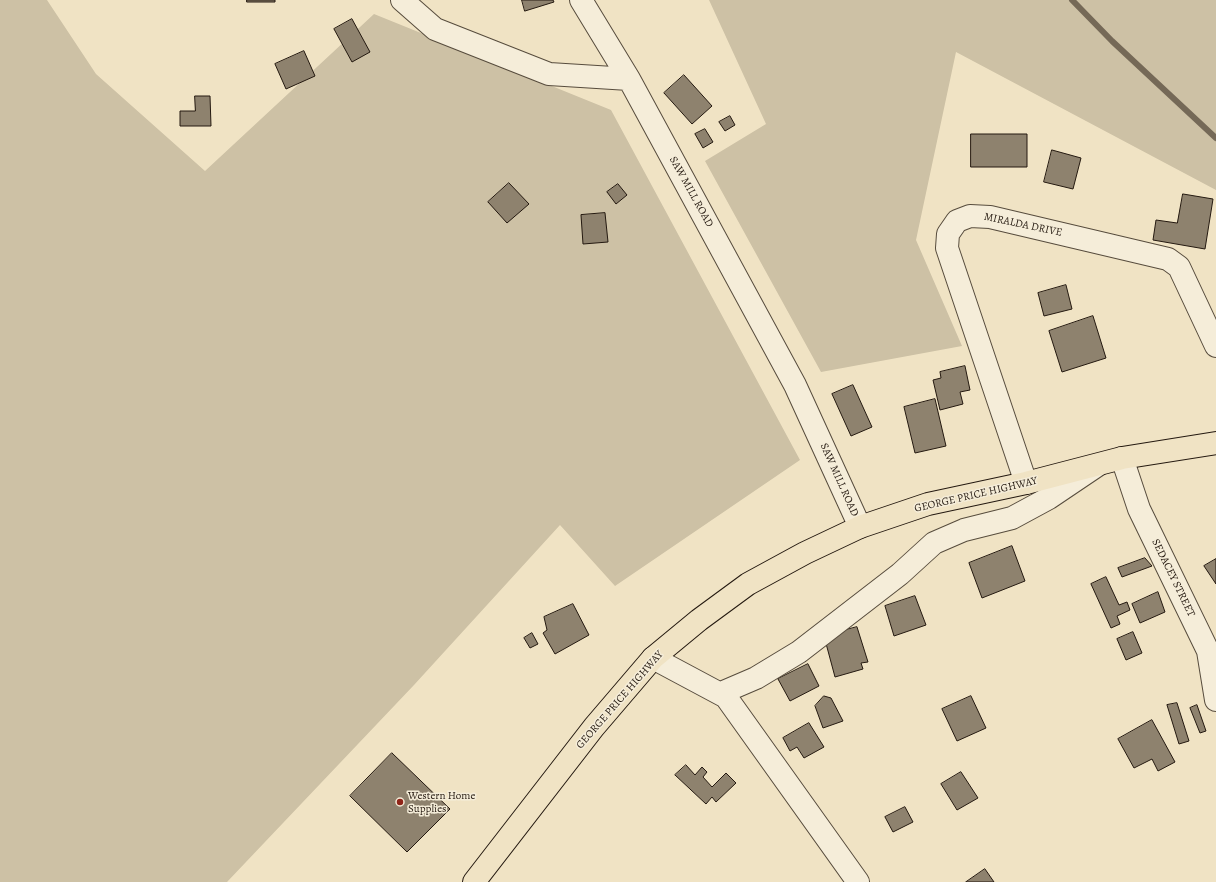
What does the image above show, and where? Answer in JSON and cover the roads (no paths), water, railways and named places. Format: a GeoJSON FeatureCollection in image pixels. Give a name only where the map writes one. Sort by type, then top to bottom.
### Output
{"type":"FeatureCollection","features":[{"type":"Feature","properties":{"kind":"highway","name":"GEORGE PRICE HIGHWAY"},"geometry":{"type":"LineString","coordinates":[[474,882],[594,727],[653,658],[699,620],[748,584],[805,553],[860,527],[928,504],[1026,483],[1122,458],[1216,443]]}},
{"type":"Feature","properties":{"kind":"street"},"geometry":{"type":"LineString","coordinates":[[402,0],[435,29],[549,74],[629,79]]}},
{"type":"Feature","properties":{"kind":"street","name":"SAW MILL ROAD"},"geometry":{"type":"LineString","coordinates":[[580,0],[629,79],[796,385],[860,527]]}},
{"type":"Feature","properties":{"kind":"street","name":"MIRALDA DRIVE"},"geometry":{"type":"LineString","coordinates":[[1026,483],[947,248],[948,234],[957,221],[970,216],[990,216],[1168,259],[1179,267],[1216,346]]}},
{"type":"Feature","properties":{"kind":"street","name":"SEDACEY STREET"},"geometry":{"type":"LineString","coordinates":[[1122,458],[1139,509],[1208,651],[1216,700]]}},
{"type":"Feature","properties":{"kind":"street"},"geometry":{"type":"LineString","coordinates":[[721,693],[756,678],[799,652],[900,574],[934,543],[964,530],[1012,518],[1049,498],[1100,464]]}},
{"type":"Feature","properties":{"kind":"street"},"geometry":{"type":"LineString","coordinates":[[653,658],[726,697],[858,882]]}},
{"type":"Feature","properties":{"kind":"waterway"},"geometry":{"type":"LineString","coordinates":[[1072,0],[1112,41],[1216,138]]}},
{"type":"Feature","properties":{"kind":"place","name":"Western Home Supplies"},"geometry":{"type":"Point","coordinates":[400,802]}}]}
